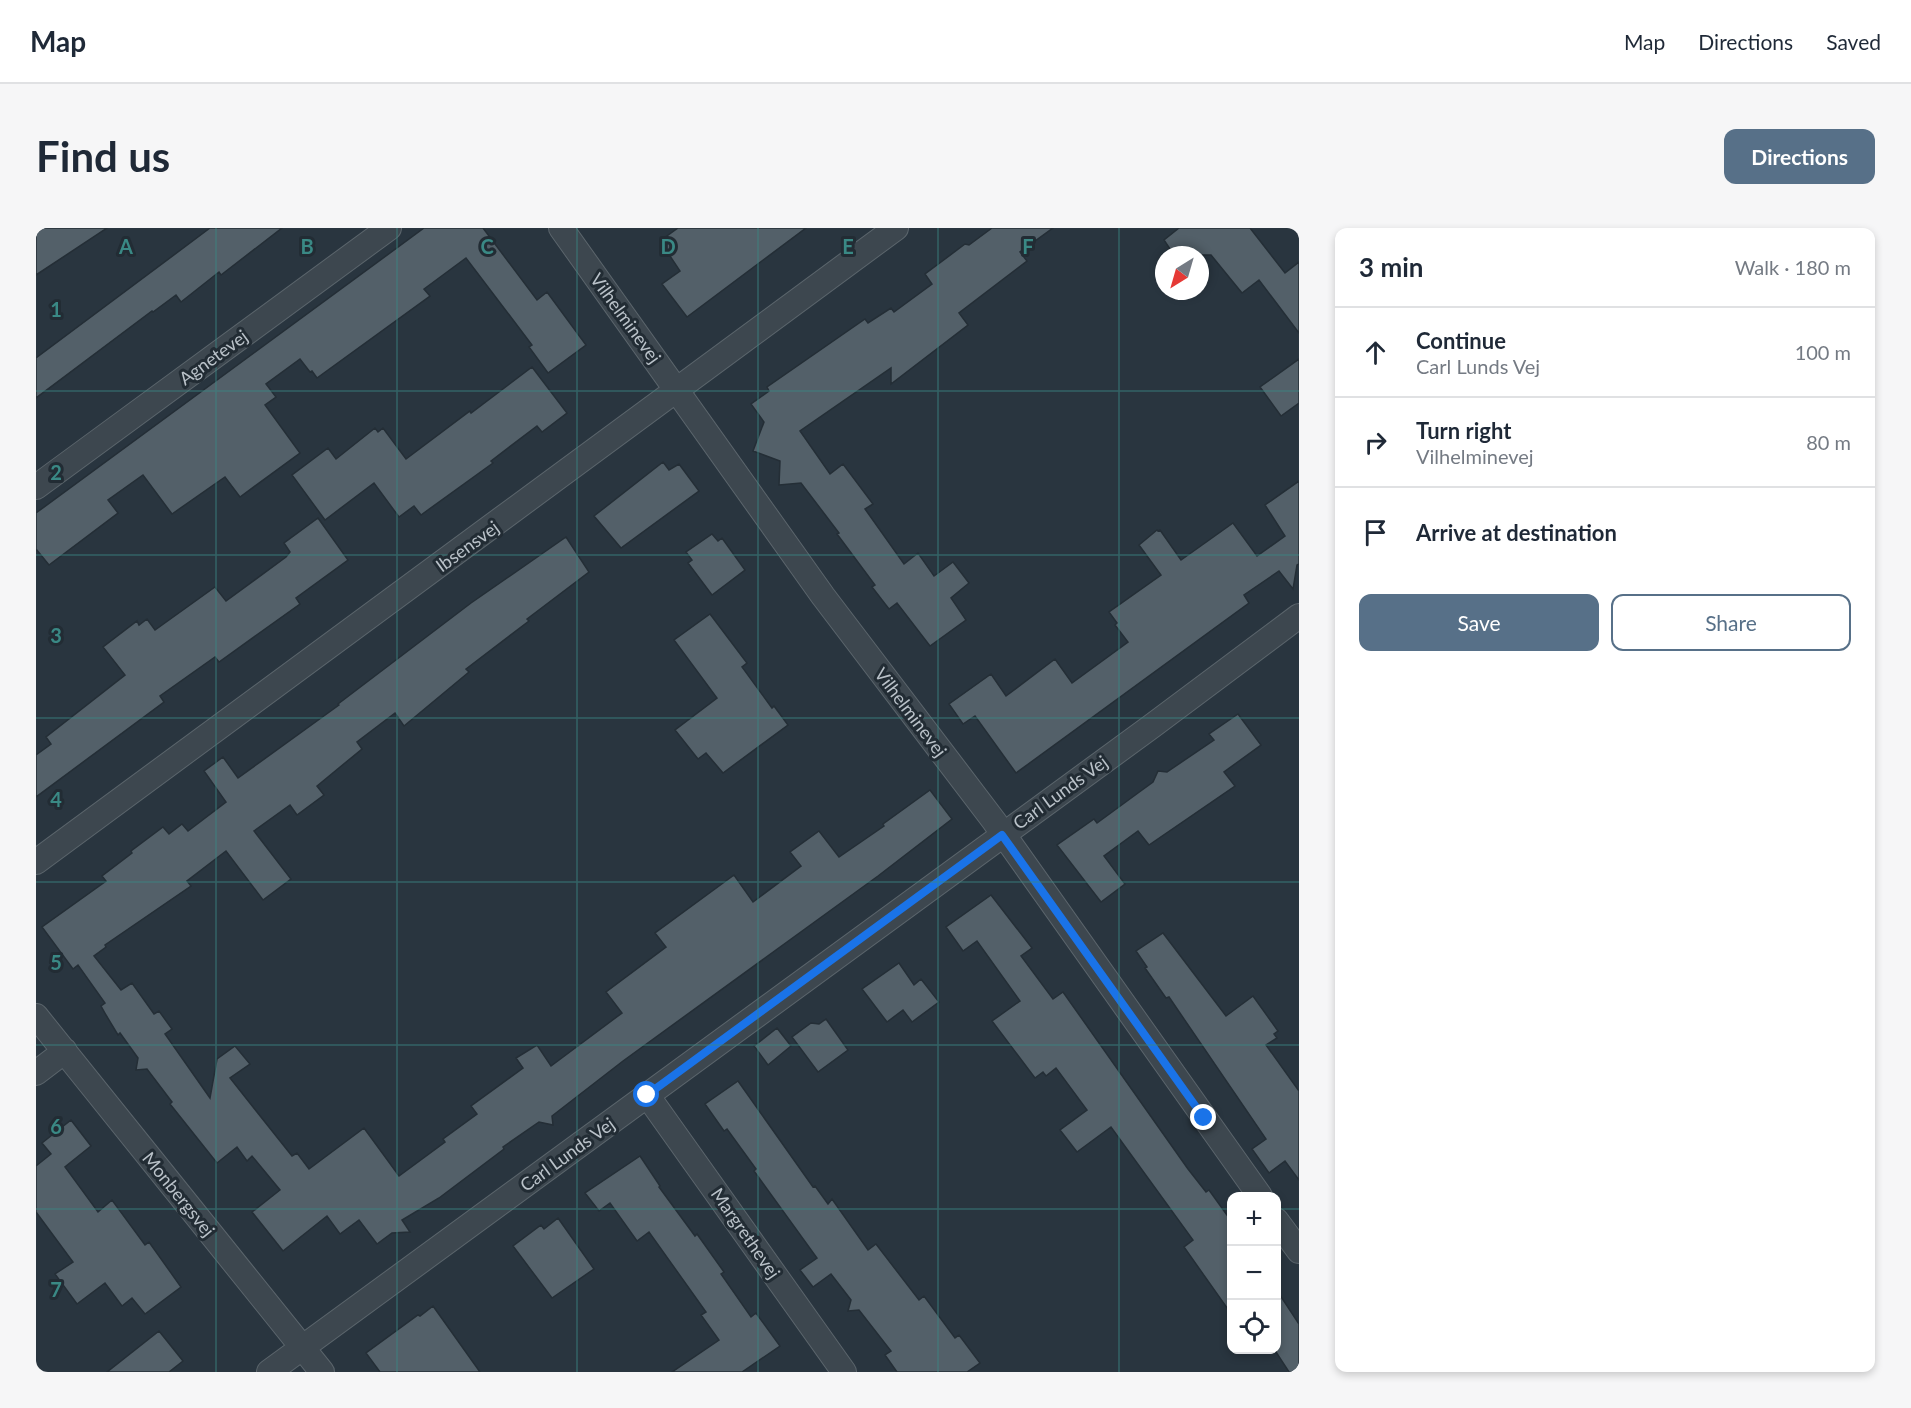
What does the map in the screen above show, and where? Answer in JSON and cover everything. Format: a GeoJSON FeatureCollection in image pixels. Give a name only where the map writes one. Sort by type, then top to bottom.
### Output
{"type":"FeatureCollection","features":[{"type":"Feature","properties":{"kind":"street","name":"Agnetevej"},"geometry":{"type":"LineString","coordinates":[[36,487],[389,228]]}},
{"type":"Feature","properties":{"kind":"street","name":"Vilhelminevej"},"geometry":{"type":"LineString","coordinates":[[561,228],[829,604],[1002,835],[1256,1192]]}},
{"type":"Feature","properties":{"kind":"street","name":"Ibsensvej"},"geometry":{"type":"LineString","coordinates":[[36,862],[896,228]]}},
{"type":"Feature","properties":{"kind":"street","name":"Carl Lunds Vej"},"geometry":{"type":"LineString","coordinates":[[269,1372],[1299,616]]}},
{"type":"Feature","properties":{"kind":"street","name":"Monbergsvej"},"geometry":{"type":"LineString","coordinates":[[36,1016],[322,1372]]}},
{"type":"Feature","properties":{"kind":"street"},"geometry":{"type":"LineString","coordinates":[[36,1073],[65,1052]]}},
{"type":"Feature","properties":{"kind":"street","name":"Margrethevej"},"geometry":{"type":"LineString","coordinates":[[647,1095],[844,1372]]}},
{"type":"Feature","properties":{"kind":"street"},"geometry":{"type":"LineString","coordinates":[[1281,1227],[1299,1251]]}},
{"type":"Feature","properties":{"kind":"building"},"geometry":{"type":"Polygon","coordinates":[[[36,228],[107,228],[36,275],[36,228]]]}},
{"type":"Feature","properties":{"kind":"building"},"geometry":{"type":"Polygon","coordinates":[[[210,228],[282,228],[221,275],[219,272],[181,302],[176,295],[152,311],[36,398],[36,358],[210,228]]]}},
{"type":"Feature","properties":{"kind":"building"},"geometry":{"type":"Polygon","coordinates":[[[424,228],[483,228],[537,300],[547,292],[586,345],[548,373],[529,347],[532,345],[466,258],[424,289],[430,296],[317,378],[300,359],[266,384],[276,397],[265,405],[300,453],[240,497],[225,477],[172,514],[143,475],[108,500],[118,513],[49,565],[36,549],[36,513],[424,228]]]}},
{"type":"Feature","properties":{"kind":"building"},"geometry":{"type":"Polygon","coordinates":[[[678,228],[806,228],[687,317],[662,284],[680,271],[660,241],[678,228]]]}},
{"type":"Feature","properties":{"kind":"building"},"geometry":{"type":"Polygon","coordinates":[[[992,228],[1053,228],[1020,252],[1027,261],[959,313],[968,325],[891,384],[891,368],[800,431],[830,474],[843,464],[873,504],[865,509],[904,564],[918,553],[934,576],[953,562],[969,583],[951,598],[966,620],[930,646],[897,603],[889,609],[872,587],[875,585],[837,534],[839,533],[801,483],[779,485],[780,461],[753,451],[764,422],[751,404],[769,391],[767,387],[865,319],[868,323],[891,308],[894,312],[932,284],[925,274],[965,244],[969,245],[992,228]]]}},
{"type":"Feature","properties":{"kind":"building"},"geometry":{"type":"Polygon","coordinates":[[[1179,228],[1250,228],[1285,273],[1299,262],[1299,333],[1259,280],[1242,293],[1209,255],[1209,246],[1168,246],[1164,240],[1179,228]]]}},
{"type":"Feature","properties":{"kind":"building"},"geometry":{"type":"Polygon","coordinates":[[[1299,359],[1299,403],[1281,416],[1260,387],[1299,359]]]}},
{"type":"Feature","properties":{"kind":"building"},"geometry":{"type":"Polygon","coordinates":[[[532,367],[567,413],[542,432],[537,426],[491,461],[493,463],[421,515],[414,506],[399,517],[374,483],[325,520],[292,475],[328,448],[336,459],[375,428],[378,432],[383,428],[406,459],[532,367]]]}},
{"type":"Feature","properties":{"kind":"building"},"geometry":{"type":"Polygon","coordinates":[[[663,462],[669,470],[679,464],[699,491],[621,548],[594,516],[663,462]]]}},
{"type":"Feature","properties":{"kind":"building"},"geometry":{"type":"Polygon","coordinates":[[[1299,481],[1299,564],[1293,589],[1279,571],[1244,595],[1249,603],[1016,773],[975,716],[963,724],[949,704],[991,674],[1006,696],[1055,659],[1072,683],[1128,642],[1115,625],[1117,623],[1109,612],[1161,575],[1139,545],[1160,530],[1181,560],[1233,523],[1257,556],[1285,536],[1265,505],[1299,481]]]}},
{"type":"Feature","properties":{"kind":"building"},"geometry":{"type":"Polygon","coordinates":[[[318,518],[348,560],[296,598],[300,604],[219,662],[215,657],[160,696],[164,702],[36,797],[36,755],[51,744],[46,737],[125,675],[103,647],[137,621],[139,625],[147,619],[155,630],[215,587],[226,601],[286,557],[290,552],[284,543],[318,518]]]}},
{"type":"Feature","properties":{"kind":"building"},"geometry":{"type":"Polygon","coordinates":[[[712,534],[718,541],[722,538],[745,570],[712,595],[688,563],[692,560],[686,552],[712,534]]]}},
{"type":"Feature","properties":{"kind":"building"},"geometry":{"type":"Polygon","coordinates":[[[566,537],[589,572],[466,669],[469,672],[404,726],[395,713],[357,742],[362,749],[317,786],[324,795],[297,815],[290,805],[254,831],[291,879],[263,900],[226,851],[187,881],[191,886],[105,945],[106,947],[94,956],[121,990],[132,983],[154,1014],[159,1011],[172,1029],[165,1034],[210,1098],[217,1059],[235,1046],[250,1064],[230,1078],[292,1156],[297,1153],[309,1169],[364,1128],[399,1176],[445,1142],[443,1139],[477,1114],[471,1106],[523,1068],[516,1058],[537,1045],[551,1066],[622,1013],[606,992],[666,947],[655,933],[734,875],[753,902],[801,866],[790,852],[819,831],[839,857],[930,790],[952,819],[878,876],[623,1061],[552,1116],[553,1125],[539,1122],[503,1147],[504,1149],[439,1198],[402,1220],[410,1232],[392,1233],[377,1244],[359,1220],[340,1234],[327,1216],[283,1251],[252,1212],[280,1190],[252,1156],[247,1161],[237,1147],[217,1163],[170,1104],[172,1102],[147,1069],[136,1070],[138,1058],[120,1033],[118,1035],[101,1006],[105,1003],[78,965],[73,969],[42,927],[106,881],[102,876],[163,827],[169,834],[182,824],[188,831],[226,802],[204,771],[223,757],[238,778],[339,705],[471,603],[566,537]]]}},
{"type":"Feature","properties":{"kind":"building"},"geometry":{"type":"Polygon","coordinates":[[[710,614],[747,663],[742,667],[772,708],[774,706],[788,725],[723,773],[706,753],[698,759],[675,730],[717,698],[674,640],[710,614]]]}},
{"type":"Feature","properties":{"kind":"building"},"geometry":{"type":"Polygon","coordinates":[[[1238,714],[1261,745],[1224,772],[1235,786],[1149,845],[1138,831],[1104,856],[1125,884],[1101,902],[1057,845],[1094,819],[1097,823],[1138,793],[1153,782],[1158,771],[1167,772],[1214,740],[1209,734],[1238,714]]]}},
{"type":"Feature","properties":{"kind":"building"},"geometry":{"type":"Polygon","coordinates":[[[991,895],[1032,948],[1021,956],[1053,999],[1063,992],[1188,1169],[1206,1192],[1209,1190],[1227,1215],[1227,1308],[1184,1247],[1193,1240],[1111,1127],[1077,1152],[1060,1130],[1087,1110],[1056,1068],[1046,1076],[1043,1072],[1035,1078],[992,1021],[1020,1001],[977,941],[963,951],[946,927],[991,895]]]}},
{"type":"Feature","properties":{"kind":"building"},"geometry":{"type":"Polygon","coordinates":[[[1163,933],[1226,1016],[1253,996],[1278,1031],[1274,1034],[1277,1038],[1266,1045],[1299,1091],[1299,1180],[1285,1161],[1269,1173],[1252,1149],[1266,1139],[1169,997],[1166,998],[1145,968],[1147,967],[1136,951],[1163,933]]]}},
{"type":"Feature","properties":{"kind":"building"},"geometry":{"type":"Polygon","coordinates":[[[899,963],[914,985],[921,979],[939,1002],[912,1022],[903,1010],[887,1022],[862,989],[899,963]]]}},
{"type":"Feature","properties":{"kind":"building"},"geometry":{"type":"Polygon","coordinates":[[[826,1019],[848,1050],[818,1072],[792,1037],[811,1023],[819,1024],[826,1019]]]}},
{"type":"Feature","properties":{"kind":"building"},"geometry":{"type":"Polygon","coordinates":[[[777,1028],[791,1046],[768,1065],[754,1046],[777,1028]]]}},
{"type":"Feature","properties":{"kind":"building"},"geometry":{"type":"Polygon","coordinates":[[[738,1081],[813,1187],[815,1186],[828,1204],[832,1199],[868,1250],[876,1244],[919,1300],[924,1296],[955,1338],[959,1335],[980,1363],[967,1372],[897,1372],[885,1355],[891,1351],[859,1310],[848,1311],[851,1300],[831,1274],[813,1287],[800,1270],[817,1258],[754,1171],[756,1169],[727,1129],[724,1131],[705,1104],[738,1081]]]}},
{"type":"Feature","properties":{"kind":"building"},"geometry":{"type":"Polygon","coordinates":[[[71,1120],[91,1146],[65,1167],[98,1212],[112,1200],[145,1245],[149,1242],[181,1287],[145,1314],[132,1298],[122,1306],[105,1283],[77,1304],[55,1274],[73,1262],[36,1212],[36,1166],[51,1154],[42,1143],[71,1120]]]}},
{"type":"Feature","properties":{"kind":"building"},"geometry":{"type":"Polygon","coordinates":[[[640,1156],[659,1187],[724,1272],[721,1274],[751,1317],[756,1313],[780,1346],[742,1372],[672,1372],[719,1340],[701,1315],[706,1312],[649,1232],[637,1241],[610,1203],[599,1211],[585,1193],[640,1156]]]}},
{"type":"Feature","properties":{"kind":"building"},"geometry":{"type":"Polygon","coordinates":[[[558,1218],[594,1269],[552,1298],[513,1246],[541,1225],[544,1229],[558,1218]]]}},
{"type":"Feature","properties":{"kind":"building"},"geometry":{"type":"Polygon","coordinates":[[[1281,1297],[1299,1324],[1299,1372],[1289,1372],[1277,1354],[1281,1354],[1281,1297]]]}},
{"type":"Feature","properties":{"kind":"building"},"geometry":{"type":"Polygon","coordinates":[[[433,1306],[480,1372],[380,1372],[366,1353],[433,1306]]]}},
{"type":"Feature","properties":{"kind":"building"},"geometry":{"type":"Polygon","coordinates":[[[159,1331],[183,1361],[169,1372],[107,1372],[159,1331]]]}},
{"type":"Feature","properties":{"kind":"route"},"geometry":{"type":"LineString","coordinates":[[647,1095],[1002,835],[1204,1118]]}}]}
